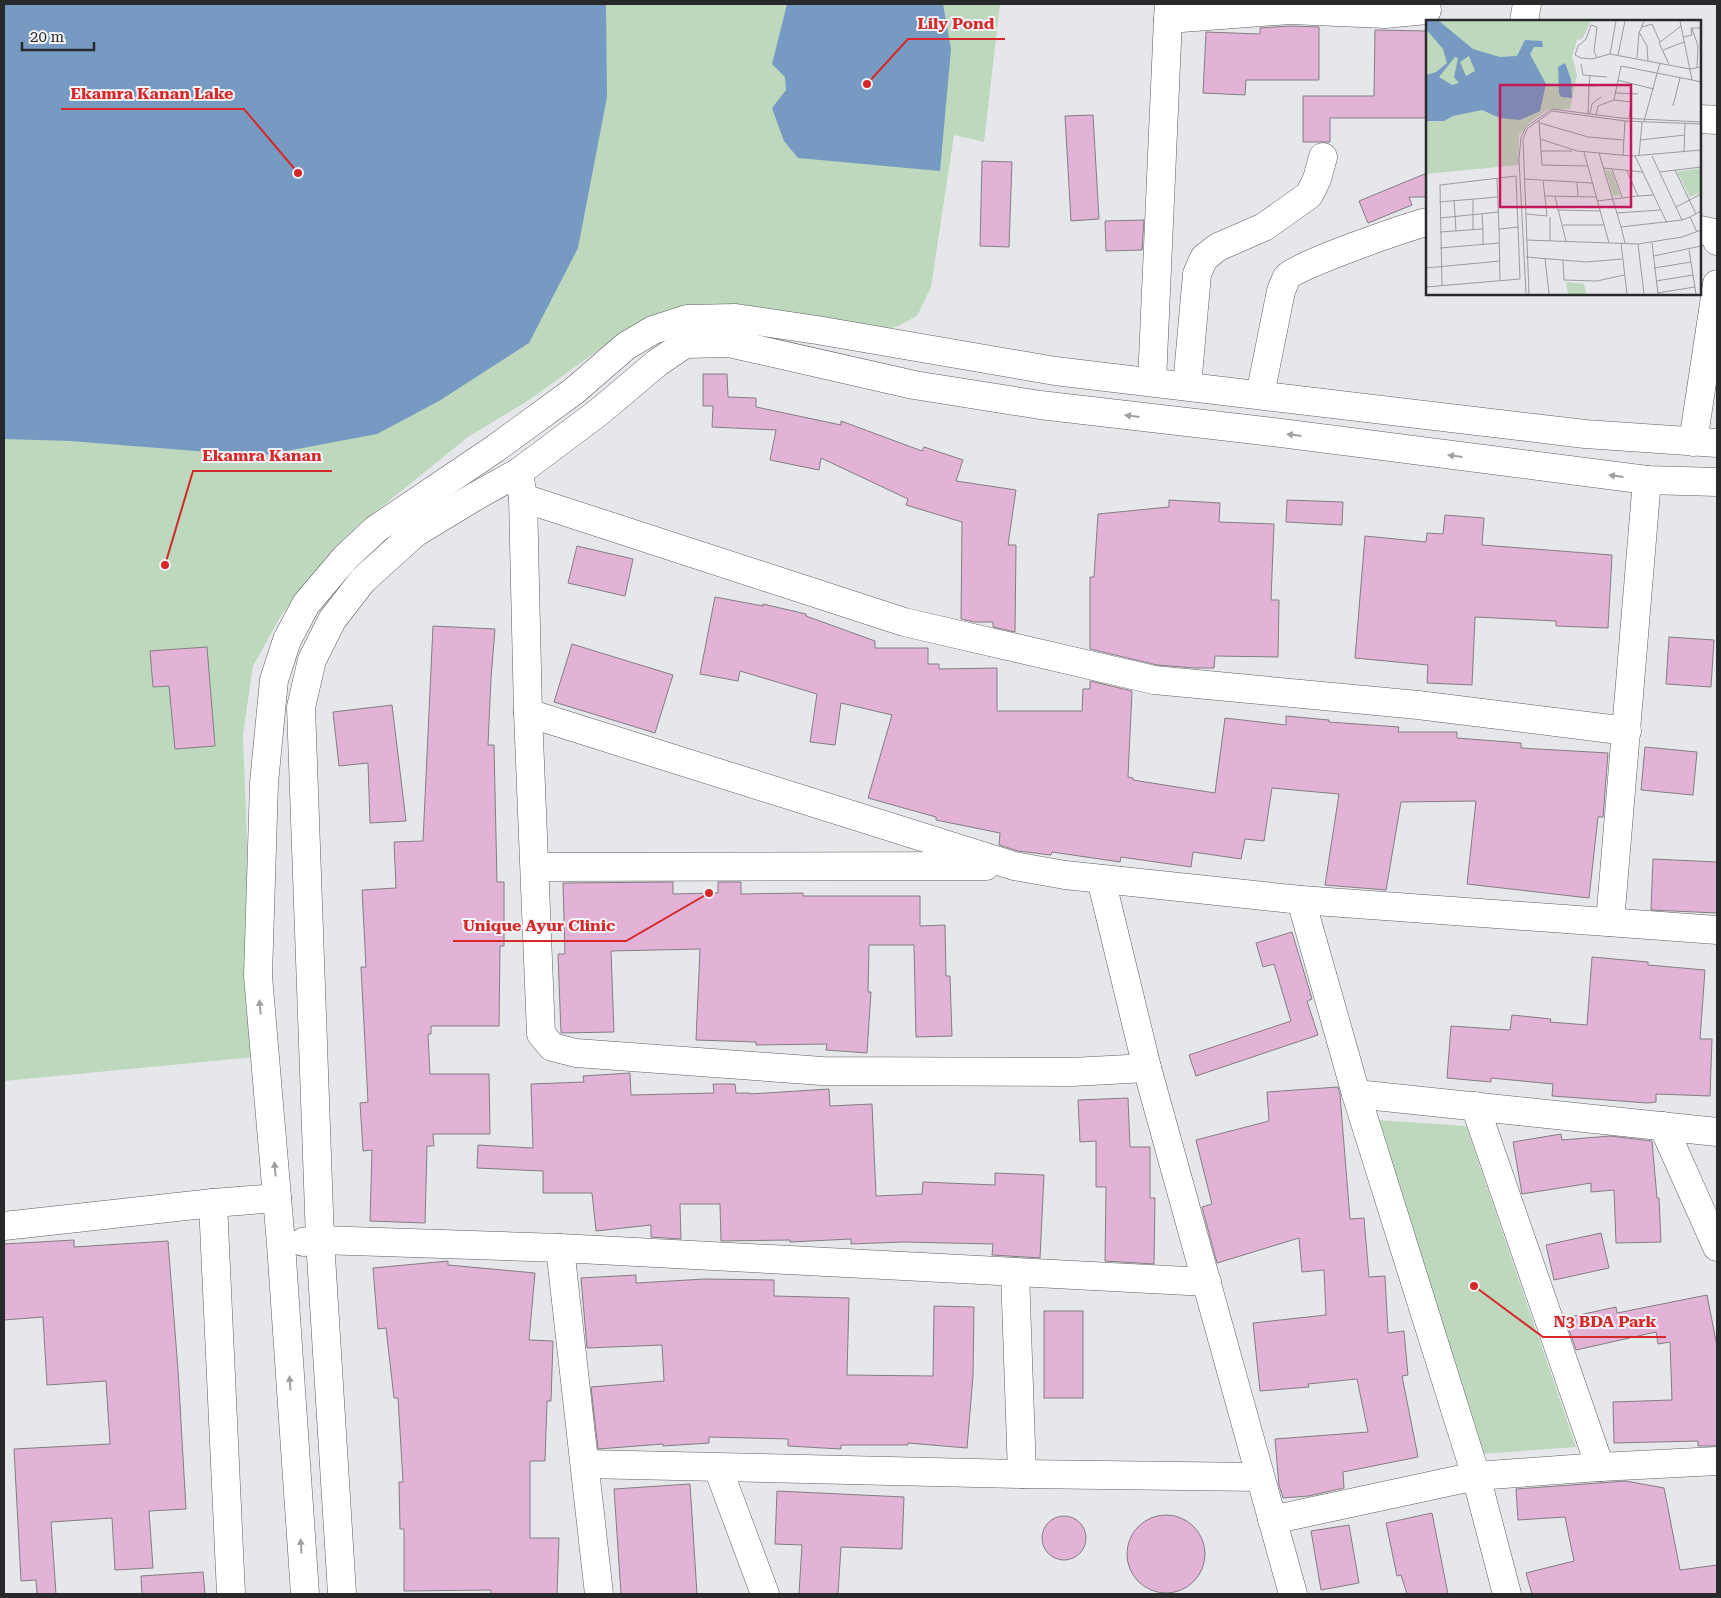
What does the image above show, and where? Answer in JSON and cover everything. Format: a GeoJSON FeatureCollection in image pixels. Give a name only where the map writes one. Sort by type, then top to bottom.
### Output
{"type":"FeatureCollection","features":[{"type":"Feature","properties":{"kind":"street"},"geometry":{"type":"LineString","coordinates":[[1524,20],[1527,4]]}},
{"type":"Feature","properties":{"kind":"street"},"geometry":{"type":"LineString","coordinates":[[1152,382],[1168,11],[1290,10],[1385,14],[1427,10]]}},
{"type":"Feature","properties":{"kind":"street"},"geometry":{"type":"LineString","coordinates":[[1701,118],[1717,120]]}},
{"type":"Feature","properties":{"kind":"street"},"geometry":{"type":"LineString","coordinates":[[1187,386],[1197,274],[1204,258],[1218,246],[1264,227],[1309,195],[1317,180],[1322,157]]}},
{"type":"Feature","properties":{"kind":"street"},"geometry":{"type":"LineString","coordinates":[[1260,395],[1281,291],[1288,276],[1309,265],[1394,232],[1426,222]]}},
{"type":"Feature","properties":{"kind":"street"},"geometry":{"type":"LineString","coordinates":[[1701,230],[1714,233],[1717,242]]}},
{"type":"Feature","properties":{"kind":"street"},"geometry":{"type":"LineString","coordinates":[[305,1594],[281,1244],[258,976],[264,774],[274,680],[286,640],[306,604],[344,558],[376,530],[493,450],[574,391],[626,346],[653,330],[687,319],[736,318],[1054,371],[1585,434],[1705,442],[1717,284]]}},
{"type":"Feature","properties":{"kind":"street"},"geometry":{"type":"LineString","coordinates":[[342,1594],[320,1240],[301,707],[312,660],[332,620],[363,580],[414,533],[476,496],[521,485],[599,412],[657,363],[685,344],[729,344],[914,385],[1040,405],[1273,432],[1647,480],[1717,482]]}},
{"type":"Feature","properties":{"kind":"street"},"geometry":{"type":"LineString","coordinates":[[1610,922],[1647,480]]}},
{"type":"Feature","properties":{"kind":"street"},"geometry":{"type":"LineString","coordinates":[[521,485],[541,1034],[552,1047],[576,1052],[822,1070],[1072,1072],[1148,1068]]}},
{"type":"Feature","properties":{"kind":"street"},"geometry":{"type":"LineString","coordinates":[[521,485],[904,622],[1154,680],[1418,705],[1627,731]]}},
{"type":"Feature","properties":{"kind":"street"},"geometry":{"type":"LineString","coordinates":[[528,713],[1014,866],[1065,875],[1301,900],[1717,930]]}},
{"type":"Feature","properties":{"kind":"street"},"geometry":{"type":"LineString","coordinates":[[535,867],[1014,866]]}},
{"type":"Feature","properties":{"kind":"street"},"geometry":{"type":"LineString","coordinates":[[1101,879],[1148,1068],[1293,1594]]}},
{"type":"Feature","properties":{"kind":"street"},"geometry":{"type":"LineString","coordinates":[[1301,900],[1356,1094],[1476,1476],[1507,1594]]}},
{"type":"Feature","properties":{"kind":"street"},"geometry":{"type":"LineString","coordinates":[[1356,1094],[1717,1132]]}},
{"type":"Feature","properties":{"kind":"street"},"geometry":{"type":"LineString","coordinates":[[1475,1106],[1600,1467]]}},
{"type":"Feature","properties":{"kind":"street"},"geometry":{"type":"LineString","coordinates":[[1663,1126],[1717,1247]]}},
{"type":"Feature","properties":{"kind":"street"},"geometry":{"type":"LineString","coordinates":[[4,1226],[213,1203],[277,1198]]}},
{"type":"Feature","properties":{"kind":"street"},"geometry":{"type":"LineString","coordinates":[[213,1203],[231,1594]]}},
{"type":"Feature","properties":{"kind":"street"},"geometry":{"type":"LineString","coordinates":[[281,1244],[320,1240],[560,1248],[1207,1282]]}},
{"type":"Feature","properties":{"kind":"street"},"geometry":{"type":"LineString","coordinates":[[560,1248],[599,1594]]}},
{"type":"Feature","properties":{"kind":"street"},"geometry":{"type":"LineString","coordinates":[[1015,1272],[1022,1474]]}},
{"type":"Feature","properties":{"kind":"street"},"geometry":{"type":"LineString","coordinates":[[1272,1520],[1476,1476],[1717,1461]]}},
{"type":"Feature","properties":{"kind":"street"},"geometry":{"type":"LineString","coordinates":[[585,1464],[1022,1474],[1260,1477]]}},
{"type":"Feature","properties":{"kind":"street"},"geometry":{"type":"LineString","coordinates":[[718,1468],[765,1594]]}},
{"type":"Feature","properties":{"kind":"green space"},"geometry":{"type":"Polygon","coordinates":[[[4,4],[1000,4],[984,142],[954,135],[931,287],[917,316],[898,326],[869,334],[773,332],[618,336],[529,400],[468,437],[369,517],[282,614],[253,666],[243,734],[255,1057],[4,1081],[4,4]]]}},
{"type":"Feature","properties":{"kind":"green space"},"geometry":{"type":"Polygon","coordinates":[[[1377,1120],[1466,1126],[1576,1447],[1480,1454],[1377,1120]]]}},
{"type":"Feature","properties":{"kind":"water"},"geometry":{"type":"Polygon","coordinates":[[[4,4],[606,4],[607,97],[578,248],[529,343],[439,401],[377,434],[260,456],[70,441],[4,439],[4,4]]]}},
{"type":"Feature","properties":{"kind":"water"},"geometry":{"type":"Polygon","coordinates":[[[787,4],[943,4],[951,49],[940,171],[798,158],[784,141],[772,108],[786,90],[785,77],[772,64],[787,4]]]}},
{"type":"Feature","properties":{"kind":"building"},"geometry":{"type":"Polygon","coordinates":[[[1319,27],[1319,80],[1246,80],[1245,95],[1203,93],[1206,32],[1260,34],[1260,28],[1319,27]]]}},
{"type":"Feature","properties":{"kind":"building"},"geometry":{"type":"Polygon","coordinates":[[[1375,30],[1426,31],[1426,118],[1330,118],[1330,142],[1303,142],[1303,96],[1374,96],[1375,30]]]}},
{"type":"Feature","properties":{"kind":"building"},"geometry":{"type":"Polygon","coordinates":[[[1093,115],[1099,219],[1071,221],[1065,116],[1093,115]]]}},
{"type":"Feature","properties":{"kind":"building"},"geometry":{"type":"Polygon","coordinates":[[[982,161],[1012,162],[1009,247],[980,246],[982,161]]]}},
{"type":"Feature","properties":{"kind":"building"},"geometry":{"type":"Polygon","coordinates":[[[1426,173],[1426,197],[1409,197],[1412,205],[1368,223],[1359,201],[1426,173]]]}},
{"type":"Feature","properties":{"kind":"building"},"geometry":{"type":"Polygon","coordinates":[[[1144,220],[1142,250],[1106,251],[1105,221],[1144,220]]]}},
{"type":"Feature","properties":{"kind":"building"},"geometry":{"type":"Polygon","coordinates":[[[703,374],[727,374],[728,397],[756,398],[756,407],[841,425],[841,421],[922,451],[924,447],[963,460],[956,481],[1016,490],[1008,545],[1016,545],[1015,632],[993,627],[993,622],[974,622],[961,619],[962,522],[906,505],[908,499],[821,458],[819,470],[770,460],[776,430],[712,427],[713,406],[703,406],[703,374]]]}},
{"type":"Feature","properties":{"kind":"building"},"geometry":{"type":"Polygon","coordinates":[[[1169,500],[1220,503],[1219,522],[1274,524],[1271,600],[1279,600],[1278,657],[1215,656],[1214,668],[1195,668],[1157,665],[1090,649],[1090,577],[1094,577],[1098,514],[1169,507],[1169,500]]]}},
{"type":"Feature","properties":{"kind":"building"},"geometry":{"type":"Polygon","coordinates":[[[1287,500],[1343,502],[1342,525],[1286,522],[1287,500]]]}},
{"type":"Feature","properties":{"kind":"building"},"geometry":{"type":"Polygon","coordinates":[[[1445,515],[1484,518],[1482,545],[1612,555],[1608,628],[1556,626],[1556,621],[1475,617],[1472,685],[1427,683],[1428,665],[1355,658],[1365,536],[1426,542],[1427,533],[1443,534],[1445,515]]]}},
{"type":"Feature","properties":{"kind":"building"},"geometry":{"type":"Polygon","coordinates":[[[577,546],[633,559],[625,596],[568,583],[577,546]]]}},
{"type":"Feature","properties":{"kind":"building"},"geometry":{"type":"Polygon","coordinates":[[[715,597],[763,606],[763,604],[806,614],[806,616],[875,641],[875,648],[928,648],[928,664],[939,664],[939,669],[997,668],[997,711],[1082,711],[1083,689],[1090,689],[1090,681],[1132,691],[1128,777],[1133,778],[1133,780],[1215,793],[1225,718],[1286,725],[1286,716],[1329,720],[1329,722],[1399,727],[1398,732],[1457,732],[1457,738],[1521,743],[1521,748],[1608,753],[1603,817],[1598,817],[1589,898],[1467,884],[1476,801],[1401,802],[1386,890],[1325,885],[1339,794],[1272,788],[1264,841],[1245,839],[1241,859],[1193,852],[1191,867],[1121,857],[1120,862],[1052,852],[1051,855],[1018,851],[999,845],[1000,833],[936,820],[936,817],[868,798],[892,715],[841,703],[835,745],[810,742],[817,694],[740,671],[738,681],[700,674],[715,597]]]}},
{"type":"Feature","properties":{"kind":"building"},"geometry":{"type":"Polygon","coordinates":[[[433,626],[495,629],[488,745],[494,745],[497,882],[504,882],[504,946],[500,946],[499,1026],[431,1026],[431,1034],[428,1034],[430,1074],[489,1074],[490,1134],[433,1134],[434,1146],[427,1146],[425,1223],[370,1221],[372,1150],[363,1151],[360,1103],[368,1102],[361,967],[366,967],[362,890],[396,888],[394,842],[423,841],[433,626]]]}},
{"type":"Feature","properties":{"kind":"building"},"geometry":{"type":"Polygon","coordinates":[[[1669,637],[1714,640],[1711,687],[1666,684],[1669,637]]]}},
{"type":"Feature","properties":{"kind":"building"},"geometry":{"type":"Polygon","coordinates":[[[572,644],[673,675],[655,733],[554,702],[572,644]]]}},
{"type":"Feature","properties":{"kind":"building"},"geometry":{"type":"Polygon","coordinates":[[[207,647],[215,746],[175,749],[169,686],[153,687],[150,651],[207,647]]]}},
{"type":"Feature","properties":{"kind":"building"},"geometry":{"type":"Polygon","coordinates":[[[392,705],[406,821],[370,823],[368,763],[339,766],[333,712],[392,705]]]}},
{"type":"Feature","properties":{"kind":"building"},"geometry":{"type":"Polygon","coordinates":[[[1645,747],[1697,752],[1693,795],[1641,790],[1645,747]]]}},
{"type":"Feature","properties":{"kind":"building"},"geometry":{"type":"Polygon","coordinates":[[[1653,859],[1717,862],[1717,913],[1651,910],[1653,859]]]}},
{"type":"Feature","properties":{"kind":"building"},"geometry":{"type":"Polygon","coordinates":[[[673,882],[673,894],[718,893],[718,882],[741,882],[741,894],[803,893],[803,896],[920,896],[920,926],[945,925],[946,976],[950,976],[952,1036],[916,1037],[914,945],[869,945],[868,992],[871,992],[867,1053],[826,1050],[827,1044],[756,1045],[756,1042],[696,1040],[700,949],[611,951],[614,1032],[561,1033],[558,954],[565,954],[563,883],[673,882]]]}},
{"type":"Feature","properties":{"kind":"building"},"geometry":{"type":"Polygon","coordinates":[[[1292,932],[1312,999],[1307,1001],[1318,1035],[1196,1076],[1189,1055],[1291,1021],[1274,964],[1263,967],[1256,943],[1292,932]]]}},
{"type":"Feature","properties":{"kind":"building"},"geometry":{"type":"Polygon","coordinates":[[[1592,957],[1648,962],[1648,965],[1705,970],[1700,1039],[1712,1039],[1710,1096],[1656,1094],[1656,1102],[1648,1103],[1552,1096],[1553,1084],[1491,1078],[1491,1082],[1447,1078],[1451,1026],[1510,1030],[1512,1015],[1551,1019],[1550,1022],[1587,1025],[1592,957]]]}},
{"type":"Feature","properties":{"kind":"building"},"geometry":{"type":"Polygon","coordinates":[[[630,1073],[631,1095],[714,1093],[713,1084],[735,1084],[736,1093],[750,1094],[829,1089],[830,1106],[872,1104],[876,1196],[922,1194],[923,1182],[995,1185],[995,1173],[1044,1175],[1040,1258],[992,1255],[993,1244],[903,1242],[851,1244],[851,1239],[790,1242],[790,1240],[721,1241],[720,1204],[680,1204],[681,1239],[651,1237],[651,1225],[596,1231],[592,1193],[543,1193],[543,1171],[477,1168],[478,1145],[533,1148],[531,1084],[584,1082],[583,1076],[630,1073]]]}},
{"type":"Feature","properties":{"kind":"building"},"geometry":{"type":"Polygon","coordinates":[[[1338,1087],[1350,1219],[1364,1218],[1369,1277],[1385,1276],[1388,1333],[1404,1331],[1408,1375],[1402,1376],[1418,1457],[1343,1472],[1344,1488],[1309,1496],[1283,1498],[1279,1485],[1275,1439],[1368,1432],[1357,1379],[1308,1384],[1309,1387],[1260,1391],[1253,1323],[1326,1315],[1324,1270],[1302,1272],[1299,1238],[1217,1263],[1202,1207],[1212,1204],[1196,1140],[1269,1121],[1267,1092],[1338,1087]]]}},
{"type":"Feature","properties":{"kind":"building"},"geometry":{"type":"Polygon","coordinates":[[[1128,1098],[1130,1147],[1150,1147],[1150,1198],[1155,1198],[1154,1264],[1105,1261],[1106,1187],[1096,1187],[1096,1141],[1080,1142],[1078,1100],[1128,1098]]]}},
{"type":"Feature","properties":{"kind":"building"},"geometry":{"type":"Polygon","coordinates":[[[1561,1134],[1562,1140],[1610,1136],[1652,1141],[1657,1198],[1659,1198],[1661,1242],[1616,1243],[1614,1190],[1591,1192],[1591,1183],[1522,1194],[1513,1142],[1561,1134]]]}},
{"type":"Feature","properties":{"kind":"building"},"geometry":{"type":"Polygon","coordinates":[[[1601,1233],[1609,1268],[1554,1280],[1546,1245],[1601,1233]]]}},
{"type":"Feature","properties":{"kind":"building"},"geometry":{"type":"Polygon","coordinates":[[[74,1240],[74,1247],[168,1241],[186,1509],[149,1511],[153,1568],[115,1570],[112,1518],[51,1522],[56,1594],[37,1594],[36,1580],[21,1581],[14,1449],[110,1444],[106,1381],[47,1385],[43,1317],[4,1320],[4,1244],[74,1240]]]}},
{"type":"Feature","properties":{"kind":"building"},"geometry":{"type":"Polygon","coordinates":[[[448,1261],[448,1265],[535,1273],[529,1340],[553,1341],[551,1401],[547,1401],[545,1461],[530,1461],[530,1538],[559,1538],[557,1594],[491,1594],[491,1590],[404,1591],[404,1529],[400,1529],[399,1482],[403,1482],[398,1398],[394,1398],[386,1328],[378,1329],[373,1268],[448,1261]]]}},
{"type":"Feature","properties":{"kind":"building"},"geometry":{"type":"Polygon","coordinates":[[[636,1275],[636,1283],[705,1279],[774,1280],[774,1296],[849,1298],[847,1375],[933,1376],[934,1306],[974,1307],[973,1376],[967,1448],[908,1443],[908,1445],[841,1445],[841,1449],[788,1446],[788,1439],[709,1437],[709,1443],[598,1449],[591,1387],[664,1381],[662,1345],[587,1348],[581,1278],[636,1275]]]}},
{"type":"Feature","properties":{"kind":"building"},"geometry":{"type":"Polygon","coordinates":[[[1707,1295],[1717,1346],[1717,1446],[1698,1446],[1698,1441],[1614,1443],[1613,1402],[1672,1400],[1670,1342],[1658,1344],[1656,1332],[1576,1350],[1565,1318],[1616,1307],[1617,1313],[1707,1295]]]}},
{"type":"Feature","properties":{"kind":"building"},"geometry":{"type":"Polygon","coordinates":[[[1044,1311],[1083,1311],[1083,1398],[1044,1398],[1044,1311]]]}},
{"type":"Feature","properties":{"kind":"building"},"geometry":{"type":"Polygon","coordinates":[[[1626,1481],[1664,1488],[1680,1570],[1717,1565],[1717,1594],[1532,1594],[1526,1573],[1574,1561],[1565,1517],[1518,1520],[1516,1489],[1626,1481]]]}},
{"type":"Feature","properties":{"kind":"building"},"geometry":{"type":"Polygon","coordinates":[[[690,1484],[697,1594],[621,1594],[614,1489],[690,1484]]]}},
{"type":"Feature","properties":{"kind":"building"},"geometry":{"type":"Polygon","coordinates":[[[777,1491],[904,1497],[902,1549],[841,1547],[838,1594],[799,1594],[802,1545],[775,1544],[777,1491]]]}},
{"type":"Feature","properties":{"kind":"building"},"geometry":{"type":"Polygon","coordinates":[[[1432,1513],[1448,1594],[1407,1594],[1401,1575],[1397,1576],[1386,1523],[1432,1513]]]}},
{"type":"Feature","properties":{"kind":"building"},"geometry":{"type":"Polygon","coordinates":[[[1166,1515],[1181,1518],[1194,1526],[1202,1539],[1205,1554],[1202,1569],[1194,1582],[1181,1590],[1166,1593],[1151,1590],[1138,1582],[1130,1569],[1127,1554],[1130,1539],[1138,1526],[1151,1518],[1166,1515]]]}},
{"type":"Feature","properties":{"kind":"building"},"geometry":{"type":"Polygon","coordinates":[[[1068,1516],[1080,1522],[1085,1529],[1085,1547],[1080,1554],[1073,1559],[1060,1560],[1052,1557],[1045,1550],[1042,1534],[1045,1526],[1052,1519],[1068,1516]]]}},
{"type":"Feature","properties":{"kind":"building"},"geometry":{"type":"Polygon","coordinates":[[[1349,1525],[1359,1583],[1321,1590],[1311,1531],[1349,1525]]]}},
{"type":"Feature","properties":{"kind":"building"},"geometry":{"type":"Polygon","coordinates":[[[203,1572],[205,1594],[142,1594],[141,1576],[203,1572]]]}},
{"type":"Feature","properties":{"kind":"place","name":"Lily Pond"},"geometry":{"type":"Point","coordinates":[867,84]}},
{"type":"Feature","properties":{"kind":"place","name":"Ekamra Kanan Lake"},"geometry":{"type":"Point","coordinates":[298,173]}},
{"type":"Feature","properties":{"kind":"place","name":"Ekamra Kanan"},"geometry":{"type":"Point","coordinates":[165,565]}},
{"type":"Feature","properties":{"kind":"place","name":"Unique Ayur Clinic"},"geometry":{"type":"Point","coordinates":[709,893]}},
{"type":"Feature","properties":{"kind":"place","name":"N3 BDA Park"},"geometry":{"type":"Point","coordinates":[1474,1286]}}]}
